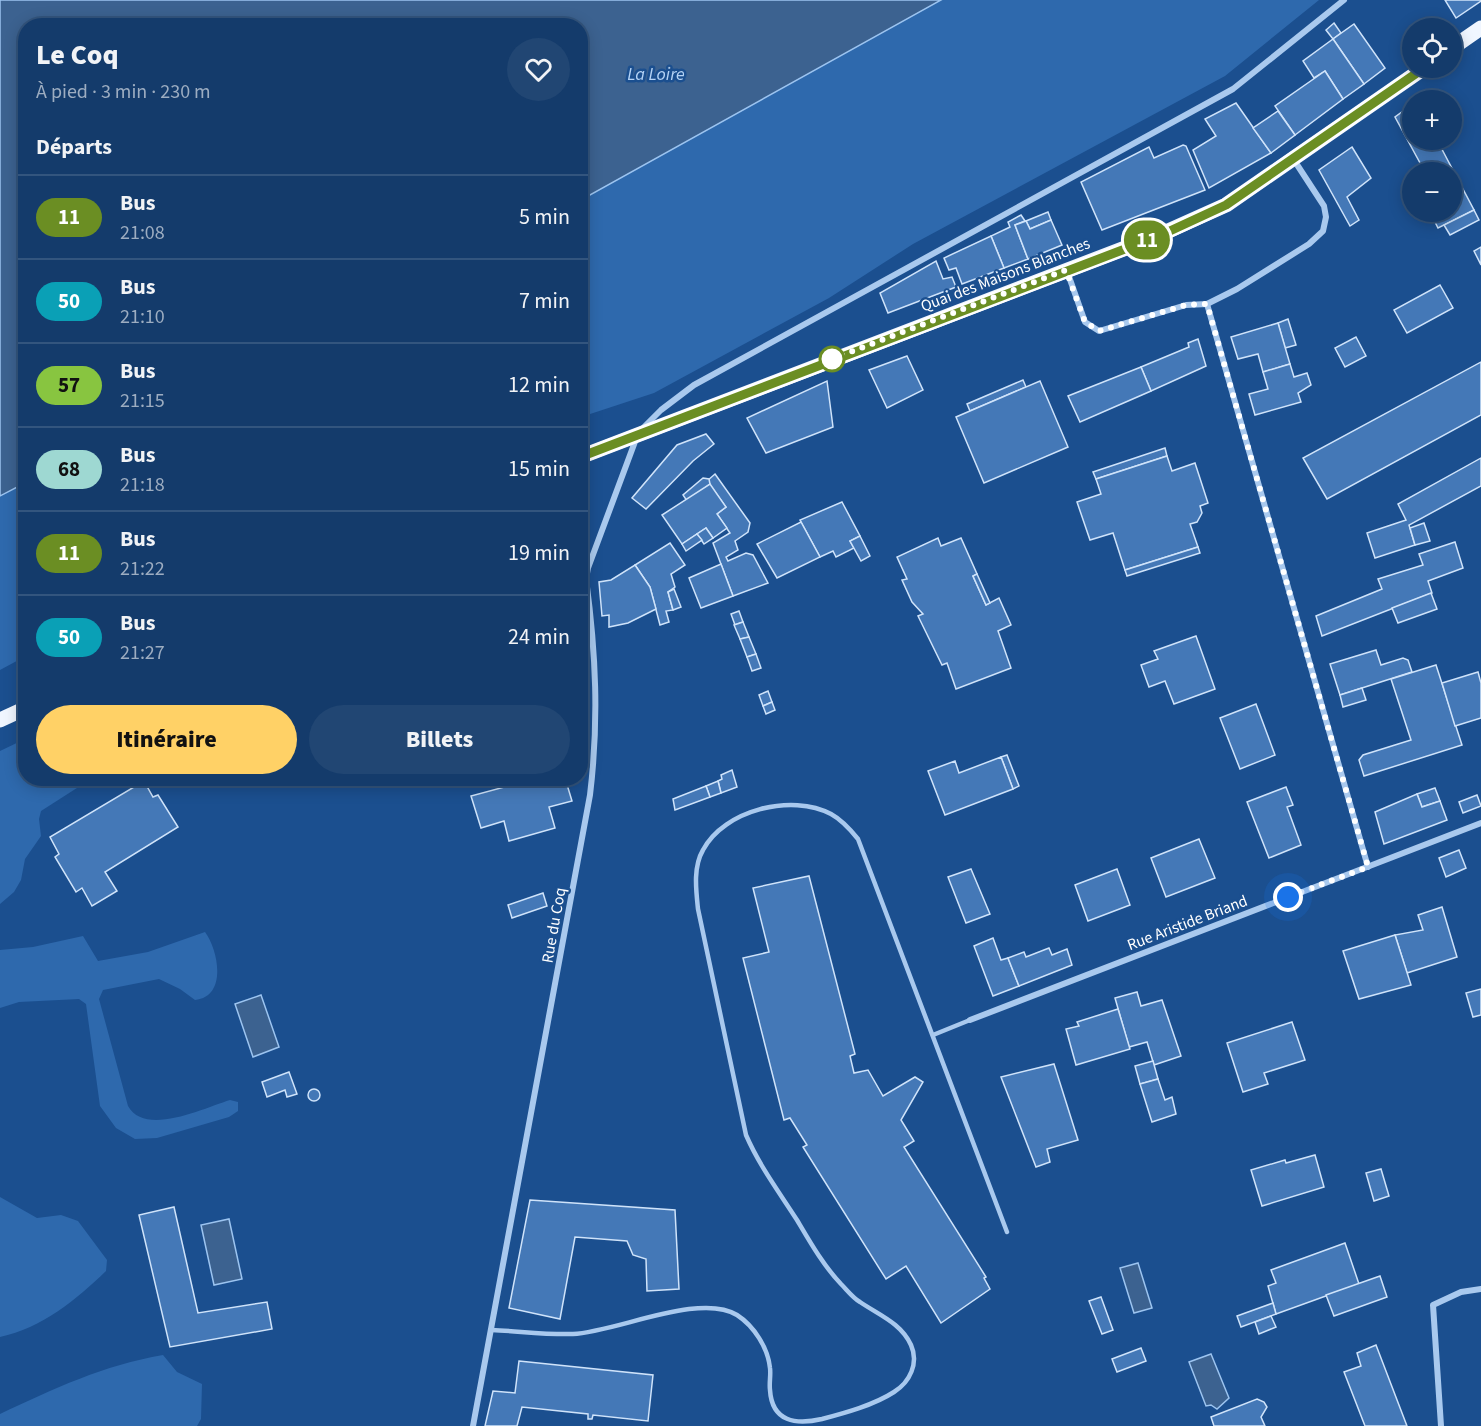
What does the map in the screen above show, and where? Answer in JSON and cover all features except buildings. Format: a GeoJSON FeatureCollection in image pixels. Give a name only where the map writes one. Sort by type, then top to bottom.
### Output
{"type":"FeatureCollection","features":[{"type":"Feature","properties":{"kind":"main road"},"geometry":{"type":"LineString","coordinates":[[1462,41],[1481,28]]}},
{"type":"Feature","properties":{"kind":"main road","name":"Quai des Maisons Blanches"},"geometry":{"type":"LineString","coordinates":[[588,454],[1159,236],[1226,205],[1409,78]]}},
{"type":"Feature","properties":{"kind":"main road"},"geometry":{"type":"LineString","coordinates":[[0,720],[18,712]]}},
{"type":"Feature","properties":{"kind":"street"},"geometry":{"type":"LineString","coordinates":[[638,433],[661,410],[694,385],[1233,89],[1344,0]]}},
{"type":"Feature","properties":{"kind":"street"},"geometry":{"type":"LineString","coordinates":[[1066,270],[1085,322],[1099,331],[1186,305],[1207,304],[1255,278],[1309,244],[1323,231],[1326,217],[1324,206],[1292,158]]}},
{"type":"Feature","properties":{"kind":"street"},"geometry":{"type":"LineString","coordinates":[[1207,304],[1368,867]]}},
{"type":"Feature","properties":{"kind":"street","name":"Rue du Coq"},"geometry":{"type":"LineString","coordinates":[[588,568],[638,433]]}},
{"type":"Feature","properties":{"kind":"street","name":"Rue du Coq"},"geometry":{"type":"LineString","coordinates":[[473,1426],[588,807],[597,740],[597,691],[588,595]]}},
{"type":"Feature","properties":{"kind":"street","name":"Rue Aristide Briand"},"geometry":{"type":"LineString","coordinates":[[970,1020],[1481,823]]}},
{"type":"Feature","properties":{"kind":"street"},"geometry":{"type":"LineString","coordinates":[[1441,1426],[1432,1305],[1461,1292],[1481,1289]]}},
{"type":"Feature","properties":{"kind":"lane"},"geometry":{"type":"LineString","coordinates":[[492,1330],[574,1334],[612,1328],[676,1311],[723,1310],[737,1315],[758,1336],[767,1353],[773,1407],[779,1417],[792,1421],[810,1421],[831,1417],[887,1397],[902,1387],[910,1377],[912,1348],[906,1335],[897,1325],[857,1301],[826,1267],[755,1156],[746,1135],[698,909],[695,885],[702,850],[715,833],[727,824],[750,813],[793,806],[815,808],[846,824],[858,839],[1007,1232]]}},
{"type":"Feature","properties":{"kind":"lane"},"geometry":{"type":"LineString","coordinates":[[933,1035],[970,1020]]}},
{"type":"Feature","properties":{"kind":"shaded area"},"geometry":{"type":"Polygon","coordinates":[[[0,0],[1319,0],[1225,76],[913,244],[829,298],[654,393],[588,415],[588,18],[18,18],[18,660],[0,670],[0,0]]]}},
{"type":"Feature","properties":{"kind":"shaded area"},"geometry":{"type":"Polygon","coordinates":[[[18,742],[18,786],[80,786],[41,811],[39,819],[41,836],[25,859],[21,880],[14,892],[0,904],[0,751],[18,742]]]}},
{"type":"Feature","properties":{"kind":"shaded area"},"geometry":{"type":"Polygon","coordinates":[[[205,932],[214,950],[217,972],[212,991],[205,997],[195,1000],[180,989],[159,979],[103,990],[99,999],[128,1106],[136,1115],[161,1120],[191,1114],[230,1100],[238,1102],[238,1111],[229,1117],[157,1138],[135,1139],[116,1128],[100,1106],[86,1004],[79,999],[19,1002],[0,1008],[0,950],[33,947],[83,936],[98,961],[148,952],[205,932]]]}},
{"type":"Feature","properties":{"kind":"shaded area"},"geometry":{"type":"Polygon","coordinates":[[[0,1197],[37,1218],[61,1215],[78,1221],[107,1260],[106,1271],[58,1312],[30,1327],[0,1337],[0,1197]]]}},
{"type":"Feature","properties":{"kind":"shaded area"},"geometry":{"type":"Polygon","coordinates":[[[163,1355],[177,1372],[202,1384],[201,1419],[197,1426],[0,1426],[0,1414],[59,1387],[99,1371],[163,1355]]]}},
{"type":"Feature","properties":{"kind":"water","name":"La Loire"},"geometry":{"type":"Polygon","coordinates":[[[0,0],[941,0],[588,196],[588,18],[18,18],[18,487],[0,496],[0,0]]]}},
{"type":"Feature","properties":{"kind":"water"},"geometry":{"type":"Polygon","coordinates":[[[261,995],[279,1047],[253,1057],[235,1004],[261,995]]]}},
{"type":"Feature","properties":{"kind":"water"},"geometry":{"type":"Polygon","coordinates":[[[229,1219],[242,1279],[214,1285],[201,1225],[229,1219]]]}},
{"type":"Feature","properties":{"kind":"water"},"geometry":{"type":"Polygon","coordinates":[[[1138,1263],[1152,1308],[1134,1313],[1120,1268],[1138,1263]]]}},
{"type":"Feature","properties":{"kind":"water"},"geometry":{"type":"Polygon","coordinates":[[[1211,1354],[1229,1398],[1217,1409],[1211,1405],[1206,1406],[1189,1362],[1211,1354]]]}},
{"type":"Feature","properties":{"kind":"bus line","name":"11"},"geometry":{"type":"LineString","coordinates":[[588,454],[1159,236],[1226,205],[1410,78]]}},
{"type":"Feature","properties":{"kind":"route"},"geometry":{"type":"LineString","coordinates":[[832,359],[1066,270],[1085,322],[1099,331],[1112,330],[1186,305],[1207,304],[1368,867],[1288,897]]}}]}
